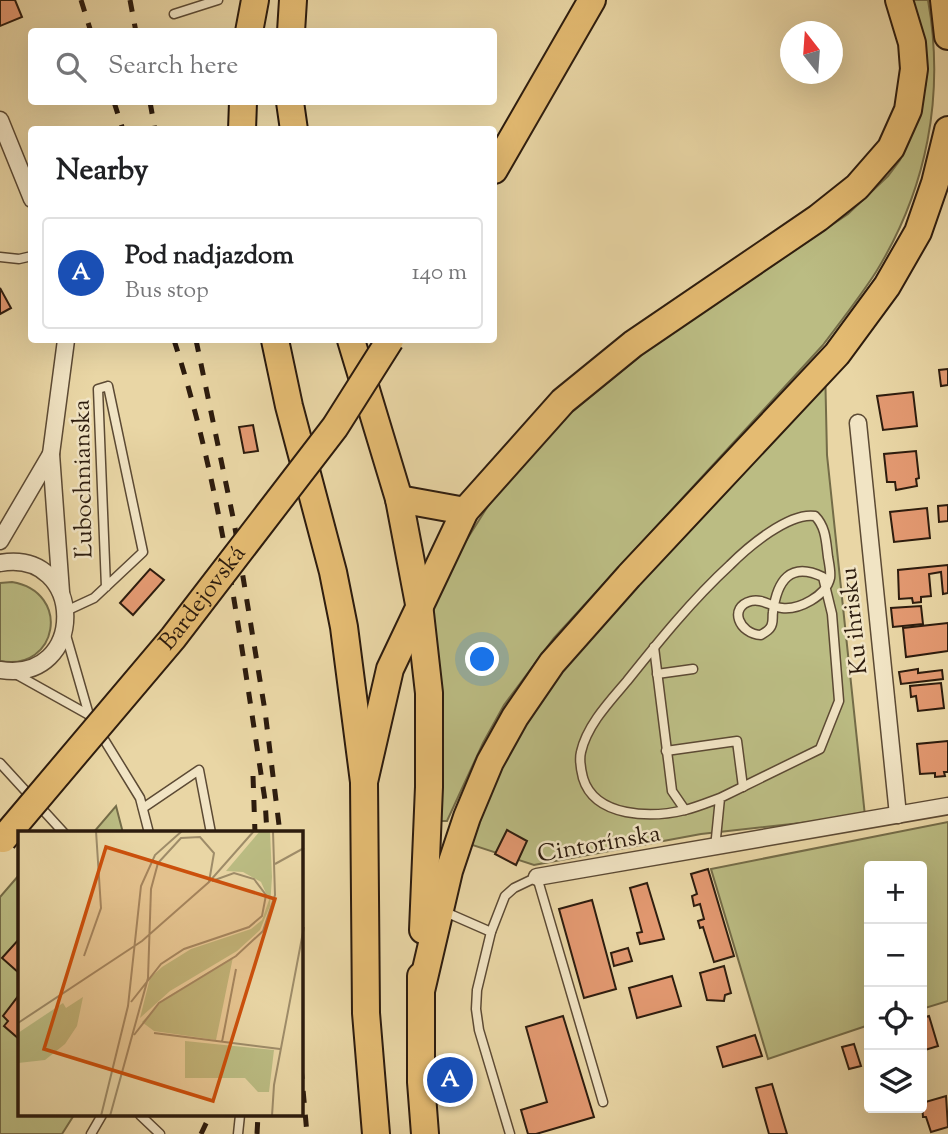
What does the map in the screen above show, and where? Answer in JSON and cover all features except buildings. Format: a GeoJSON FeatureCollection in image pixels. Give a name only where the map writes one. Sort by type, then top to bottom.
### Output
{"type":"FeatureCollection","features":[{"type":"Feature","properties":{"kind":"main road"},"geometry":{"type":"LineString","coordinates":[[249,28],[255,0]]}},
{"type":"Feature","properties":{"kind":"main road"},"geometry":{"type":"LineString","coordinates":[[291,28],[293,0]]}},
{"type":"Feature","properties":{"kind":"main road"},"geometry":{"type":"LineString","coordinates":[[497,165],[587,6],[604,0]]}},
{"type":"Feature","properties":{"kind":"main road"},"geometry":{"type":"LineString","coordinates":[[364,782],[390,669],[465,511],[563,401],[633,344],[818,218],[858,187],[897,137],[912,96],[914,55],[908,24],[899,0]]}},
{"type":"Feature","properties":{"kind":"main road"},"geometry":{"type":"LineString","coordinates":[[944,0],[948,36]]}},
{"type":"Feature","properties":{"kind":"main road"},"geometry":{"type":"LineString","coordinates":[[243,105],[243,126]]}},
{"type":"Feature","properties":{"kind":"main road"},"geometry":{"type":"LineString","coordinates":[[290,105],[293,126]]}},
{"type":"Feature","properties":{"kind":"main road"},"geometry":{"type":"LineString","coordinates":[[421,991],[449,871],[467,817],[490,762],[515,717],[552,663],[629,576],[837,354],[887,286],[918,232],[935,183],[948,130]]}},
{"type":"Feature","properties":{"kind":"main road"},"geometry":{"type":"LineString","coordinates":[[276,343],[295,430],[333,572],[344,627],[364,782],[366,1013],[376,1134]]}},
{"type":"Feature","properties":{"kind":"main road"},"geometry":{"type":"LineString","coordinates":[[352,343],[399,499],[419,604],[429,693],[429,787],[421,991],[421,1082],[425,1134]]}},
{"type":"Feature","properties":{"kind":"main road","name":"Bardejovská"},"geometry":{"type":"LineString","coordinates":[[2,841],[173,638],[335,427],[388,343]]}},
{"type":"Feature","properties":{"kind":"main road"},"geometry":{"type":"LineString","coordinates":[[399,499],[465,511]]}},
{"type":"Feature","properties":{"kind":"street"},"geometry":{"type":"LineString","coordinates":[[0,120],[28,189]]}},
{"type":"Feature","properties":{"kind":"street"},"geometry":{"type":"LineString","coordinates":[[5,671],[28,669],[44,660],[57,647],[65,631],[66,611],[61,592],[51,454],[66,343]]}},
{"type":"Feature","properties":{"kind":"street","name":"Ku ihrisku"},"geometry":{"type":"LineString","coordinates":[[858,423],[898,815]]}},
{"type":"Feature","properties":{"kind":"street"},"geometry":{"type":"LineString","coordinates":[[0,541],[51,454]]}},
{"type":"Feature","properties":{"kind":"street"},"geometry":{"type":"LineString","coordinates":[[0,563],[23,563],[39,569],[52,579],[61,592]]}},
{"type":"Feature","properties":{"kind":"street","name":"Cintorínska"},"geometry":{"type":"LineString","coordinates":[[537,877],[948,806]]}},
{"type":"Feature","properties":{"kind":"lane"},"geometry":{"type":"LineString","coordinates":[[174,13],[218,0]]}},
{"type":"Feature","properties":{"kind":"lane"},"geometry":{"type":"LineString","coordinates":[[0,257],[28,257]]}},
{"type":"Feature","properties":{"kind":"lane","name":"Ľubochnianska"},"geometry":{"type":"LineString","coordinates":[[66,611],[94,598],[106,587],[144,552],[108,386],[98,389],[106,587]]}},
{"type":"Feature","properties":{"kind":"lane"},"geometry":{"type":"LineString","coordinates":[[826,585],[823,577],[815,573],[803,570],[793,572],[785,576],[779,587],[774,605],[772,624],[769,630],[761,635],[753,634],[740,625],[738,619],[741,608],[750,601],[762,601],[774,605],[781,608],[802,606],[816,597],[826,585],[830,579],[824,530],[815,516],[806,515],[794,519],[755,543],[729,565],[654,648],[602,711],[586,738],[580,754],[581,770],[586,787],[597,800],[630,813],[657,814],[685,810],[720,798],[820,749],[839,701],[832,614],[826,585]]}},
{"type":"Feature","properties":{"kind":"lane"},"geometry":{"type":"LineString","coordinates":[[65,631],[89,715],[132,782],[143,808],[149,831]]}},
{"type":"Feature","properties":{"kind":"lane"},"geometry":{"type":"LineString","coordinates":[[654,648],[672,791],[685,810]]}},
{"type":"Feature","properties":{"kind":"lane"},"geometry":{"type":"LineString","coordinates":[[657,674],[694,669]]}},
{"type":"Feature","properties":{"kind":"lane"},"geometry":{"type":"LineString","coordinates":[[5,671],[89,715]]}},
{"type":"Feature","properties":{"kind":"lane"},"geometry":{"type":"LineString","coordinates":[[666,751],[737,741],[743,787]]}},
{"type":"Feature","properties":{"kind":"lane"},"geometry":{"type":"LineString","coordinates":[[0,763],[62,831]]}},
{"type":"Feature","properties":{"kind":"lane"},"geometry":{"type":"LineString","coordinates":[[143,808],[199,770],[211,831]]}},
{"type":"Feature","properties":{"kind":"lane"},"geometry":{"type":"LineString","coordinates":[[715,848],[720,798]]}},
{"type":"Feature","properties":{"kind":"lane"},"geometry":{"type":"LineString","coordinates":[[537,877],[603,1102]]}},
{"type":"Feature","properties":{"kind":"lane","name":"Cintorínska"},"geometry":{"type":"LineString","coordinates":[[510,1134],[480,1030],[476,1009],[477,990],[491,932],[505,896],[514,888],[537,877]]}},
{"type":"Feature","properties":{"kind":"lane"},"geometry":{"type":"LineString","coordinates":[[440,909],[491,932]]}},
{"type":"Feature","properties":{"kind":"lane"},"geometry":{"type":"LineString","coordinates":[[91,1134],[101,1116]]}},
{"type":"Feature","properties":{"kind":"lane"},"geometry":{"type":"LineString","coordinates":[[141,1116],[160,1134]]}},
{"type":"Feature","properties":{"kind":"lane"},"geometry":{"type":"LineString","coordinates":[[238,1134],[240,1116]]}},
{"type":"Feature","properties":{"kind":"green space"},"geometry":{"type":"Polygon","coordinates":[[[909,0],[928,0],[933,36],[934,71],[928,140],[908,208],[876,272],[823,345],[554,638],[504,705],[447,821],[440,821],[443,773],[442,691],[431,601],[445,574],[493,498],[567,416],[650,348],[848,214],[888,176],[900,160],[915,127],[926,83],[924,44],[909,0]]]}},
{"type":"Feature","properties":{"kind":"green space"},"geometry":{"type":"Polygon","coordinates":[[[825,365],[827,455],[865,816],[701,834],[534,865],[457,840],[536,690],[825,365]]]}},
{"type":"Feature","properties":{"kind":"green space"},"geometry":{"type":"Polygon","coordinates":[[[12,582],[31,589],[44,600],[50,614],[50,629],[45,643],[35,655],[20,661],[0,661],[0,583],[12,582]]]}},
{"type":"Feature","properties":{"kind":"green space"},"geometry":{"type":"Polygon","coordinates":[[[116,806],[122,831],[95,831],[116,806]]]}},
{"type":"Feature","properties":{"kind":"green space"},"geometry":{"type":"Polygon","coordinates":[[[948,822],[948,1001],[927,1007],[927,861],[864,861],[864,1027],[768,1059],[711,869],[948,822]]]}},
{"type":"Feature","properties":{"kind":"green space"},"geometry":{"type":"Polygon","coordinates":[[[18,876],[18,1116],[73,1116],[62,1134],[0,1134],[0,897],[18,876]]]}},
{"type":"Feature","properties":{"kind":"railway"},"geometry":{"type":"LineString","coordinates":[[81,0],[90,28]]}},
{"type":"Feature","properties":{"kind":"railway"},"geometry":{"type":"LineString","coordinates":[[130,0],[135,28]]}},
{"type":"Feature","properties":{"kind":"railway"},"geometry":{"type":"LineString","coordinates":[[115,105],[122,126]]}},
{"type":"Feature","properties":{"kind":"railway"},"geometry":{"type":"LineString","coordinates":[[151,105],[154,126]]}},
{"type":"Feature","properties":{"kind":"railway"},"geometry":{"type":"LineString","coordinates":[[175,343],[191,396],[218,510],[265,800],[267,831]]}},
{"type":"Feature","properties":{"kind":"railway"},"geometry":{"type":"LineString","coordinates":[[197,343],[234,522],[265,711],[280,831]]}},
{"type":"Feature","properties":{"kind":"railway"},"geometry":{"type":"LineString","coordinates":[[253,776],[255,831]]}},
{"type":"Feature","properties":{"kind":"railway"},"geometry":{"type":"LineString","coordinates":[[303,1089],[307,1134]]}},
{"type":"Feature","properties":{"kind":"railway"},"geometry":{"type":"LineString","coordinates":[[201,1134],[210,1116]]}},
{"type":"Feature","properties":{"kind":"railway"},"geometry":{"type":"LineString","coordinates":[[257,1134],[258,1116]]}},
{"type":"Feature","properties":{"kind":"place","name":"Pod nadjazdom"},"geometry":{"type":"Point","coordinates":[450,1080]}}]}
